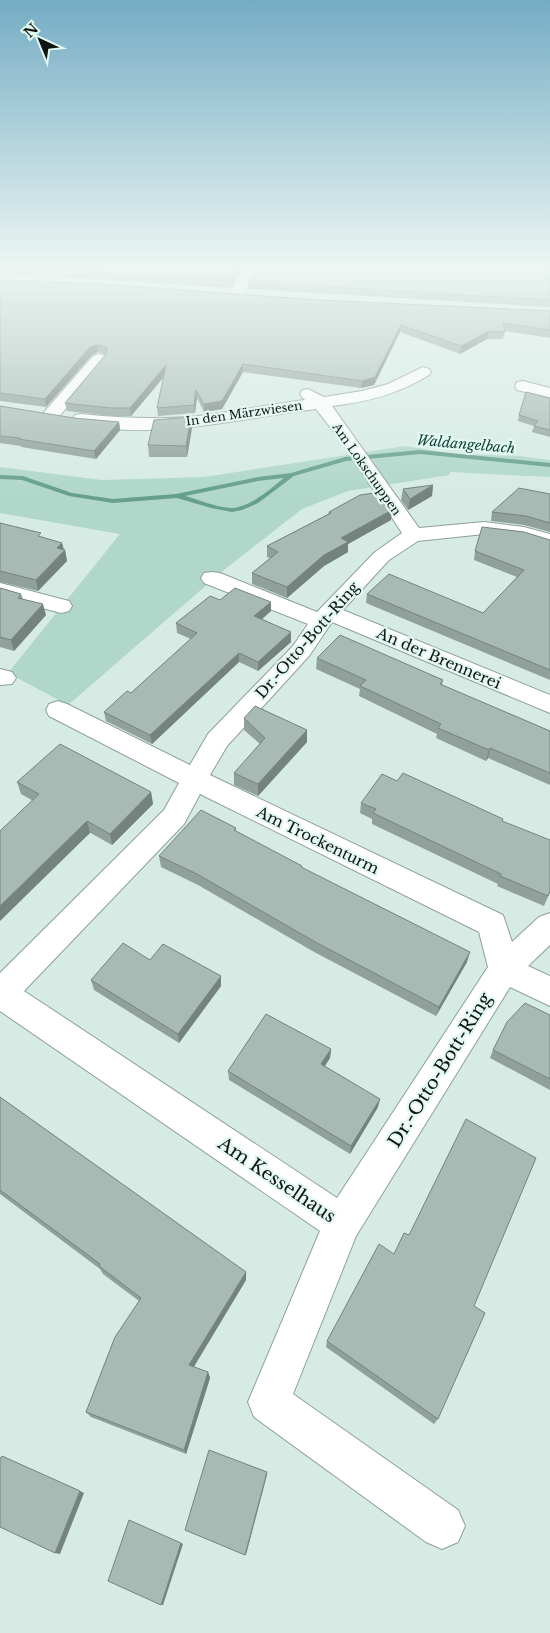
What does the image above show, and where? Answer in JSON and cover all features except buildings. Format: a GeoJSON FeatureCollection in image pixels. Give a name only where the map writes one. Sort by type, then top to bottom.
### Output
{"type":"FeatureCollection","features":[{"type":"Feature","properties":{"kind":"street","name":"In den Märzwiesen"},"geometry":{"type":"LineString","coordinates":[[99,358],[42,414],[110,423],[150,424],[216,420],[390,390],[408,382],[423,372]]}},
{"type":"Feature","properties":{"kind":"street"},"geometry":{"type":"LineString","coordinates":[[523,386],[550,393]]}},
{"type":"Feature","properties":{"kind":"street"},"geometry":{"type":"LineString","coordinates":[[269,410],[281,392],[309,394],[321,403]]}},
{"type":"Feature","properties":{"kind":"street","name":"Am Lokschuppen"},"geometry":{"type":"LineString","coordinates":[[321,403],[351,443],[413,535]]}},
{"type":"Feature","properties":{"kind":"street","name":"Dr.-Otto-Bott-Ring"},"geometry":{"type":"LineString","coordinates":[[0,993],[174,817],[217,740],[301,651],[324,617],[382,556],[413,535],[484,528],[524,533],[550,541]]}},
{"type":"Feature","properties":{"kind":"street","name":"An der Brennerei"},"geometry":{"type":"LineString","coordinates":[[212,578],[324,617],[550,705]]}},
{"type":"Feature","properties":{"kind":"street"},"geometry":{"type":"LineString","coordinates":[[0,590],[61,606]]}},
{"type":"Feature","properties":{"kind":"street","name":"Am Trockenturm"},"geometry":{"type":"LineString","coordinates":[[58,710],[194,779],[492,924],[504,969]]}},
{"type":"Feature","properties":{"kind":"street","name":"Dr.-Otto-Bott-Ring"},"geometry":{"type":"LineString","coordinates":[[342,1224],[504,969],[550,926]]}},
{"type":"Feature","properties":{"kind":"street"},"geometry":{"type":"LineString","coordinates":[[504,969],[550,992]]}},
{"type":"Feature","properties":{"kind":"street","name":"Am Kesselhaus"},"geometry":{"type":"LineString","coordinates":[[0,993],[342,1224],[269,1402],[442,1526]]}},
{"type":"Feature","properties":{"kind":"green space"},"geometry":{"type":"Polygon","coordinates":[[[405,446],[456,454],[455,456],[457,454],[519,456],[550,460],[550,477],[450,472],[449,475],[348,491],[302,509],[224,570],[68,705],[8,673],[120,534],[0,513],[0,467],[102,480],[204,477],[405,446]]]}},
{"type":"Feature","properties":{"kind":"waterway","name":"Waldangelbach"},"geometry":{"type":"LineString","coordinates":[[292,475],[345,459],[420,452],[550,465]]}},
{"type":"Feature","properties":{"kind":"waterway","name":"Waldangelbach"},"geometry":{"type":"LineString","coordinates":[[0,477],[23,478],[71,495],[113,501],[176,496],[258,479],[292,475]]}},
{"type":"Feature","properties":{"kind":"waterway","name":"Waldangelbach"},"geometry":{"type":"LineString","coordinates":[[180,497],[221,508],[239,509],[264,497],[292,475]]}}]}
